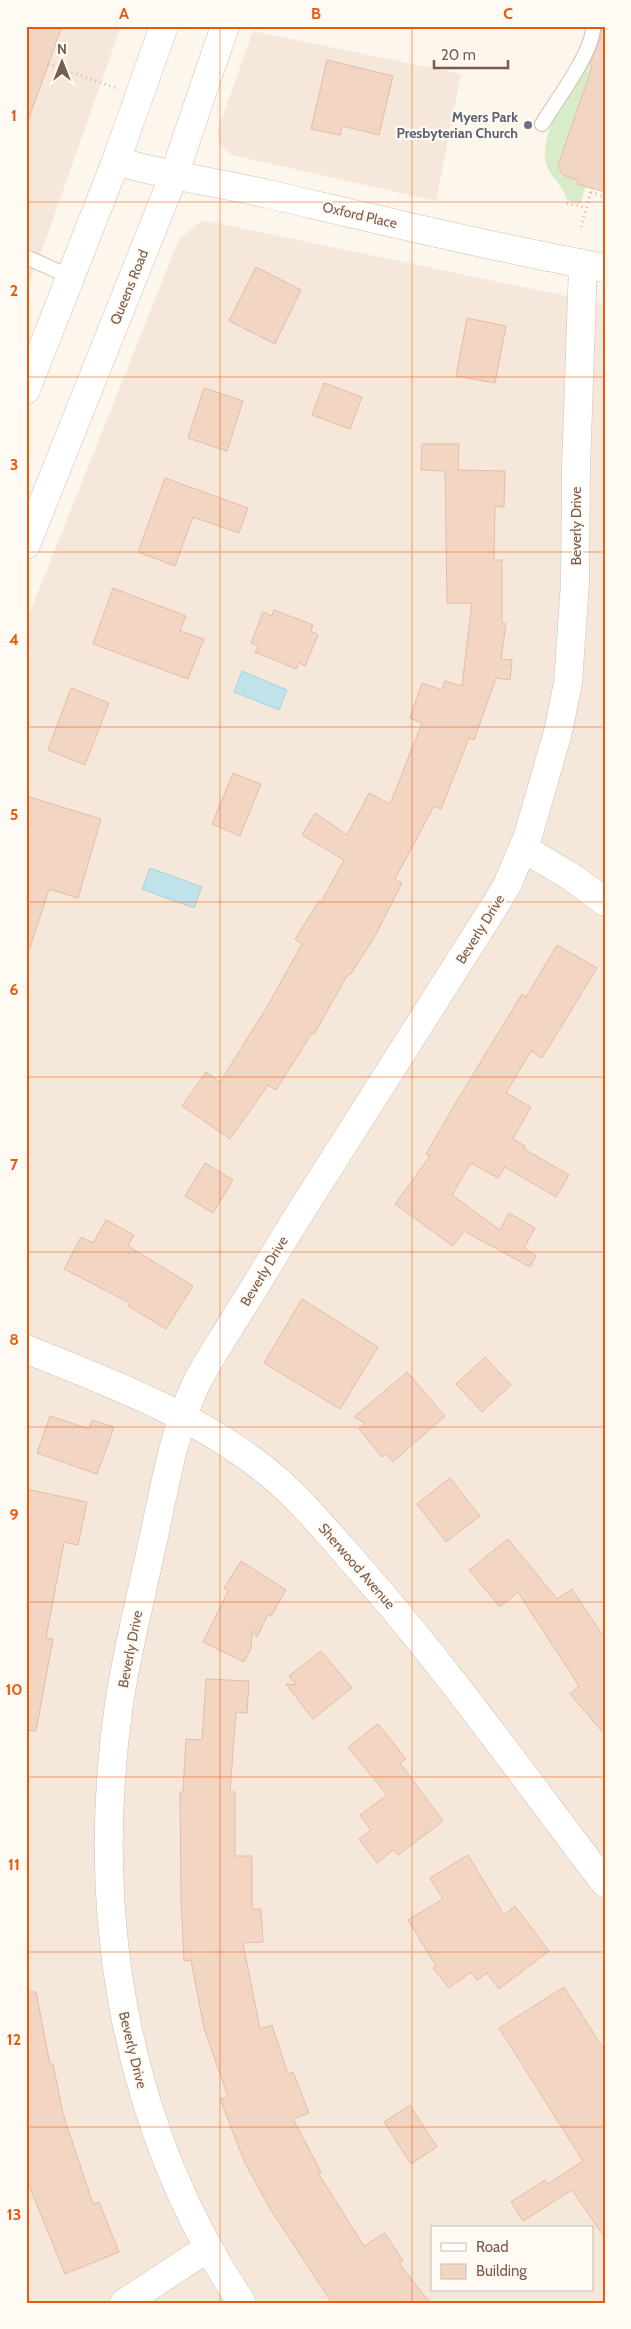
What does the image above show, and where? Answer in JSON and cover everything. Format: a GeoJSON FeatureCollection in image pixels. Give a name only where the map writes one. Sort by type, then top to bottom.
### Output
{"type":"FeatureCollection","features":[{"type":"Feature","properties":{"kind":"street"},"geometry":{"type":"LineString","coordinates":[[26,390],[116,161],[164,26]]}},
{"type":"Feature","properties":{"kind":"street","name":"Queens Road"},"geometry":{"type":"LineString","coordinates":[[26,545],[174,175],[225,26]]}},
{"type":"Feature","properties":{"kind":"street","name":"Oxford Place"},"geometry":{"type":"LineString","coordinates":[[116,161],[594,266]]}},
{"type":"Feature","properties":{"kind":"street","name":"Beverly Drive"},"geometry":{"type":"LineString","coordinates":[[242,2303],[208,2248],[172,2170],[138,2073],[121,1997],[109,1901],[110,1799],[118,1708],[135,1620],[184,1416],[204,1370],[494,907],[523,848],[558,732],[568,684],[576,583],[576,469],[594,266]]}},
{"type":"Feature","properties":{"kind":"street"},"geometry":{"type":"LineString","coordinates":[[523,848],[573,878],[605,902]]}},
{"type":"Feature","properties":{"kind":"street","name":"Sherwood Avenue"},"geometry":{"type":"LineString","coordinates":[[26,1349],[184,1416],[262,1467],[321,1525],[413,1631],[508,1753],[605,1883]]}},
{"type":"Feature","properties":{"kind":"street"},"geometry":{"type":"LineString","coordinates":[[124,2303],[208,2248]]}},
{"type":"Feature","properties":{"kind":"lane"},"geometry":{"type":"LineString","coordinates":[[542,124],[584,57],[592,41],[593,26]]}},
{"type":"Feature","properties":{"kind":"lane"},"geometry":{"type":"LineString","coordinates":[[26,257],[71,277]]}},
{"type":"Feature","properties":{"kind":"path"},"geometry":{"type":"LineString","coordinates":[[48,64],[119,90]]}},
{"type":"Feature","properties":{"kind":"path"},"geometry":{"type":"LineString","coordinates":[[581,227],[592,190],[605,197]]}},
{"type":"Feature","properties":{"kind":"path"},"geometry":{"type":"LineString","coordinates":[[567,204],[586,208]]}},
{"type":"Feature","properties":{"kind":"shaded area"},"geometry":{"type":"Polygon","coordinates":[[[26,26],[121,26],[45,242],[26,290],[26,26]]]}},
{"type":"Feature","properties":{"kind":"shaded area"},"geometry":{"type":"Polygon","coordinates":[[[253,31],[461,74],[436,201],[232,155],[220,146],[217,132],[253,31]]]}},
{"type":"Feature","properties":{"kind":"shaded area"},"geometry":{"type":"Polygon","coordinates":[[[202,220],[605,304],[605,2303],[26,2303],[26,622],[179,239],[202,220]]]}},
{"type":"Feature","properties":{"kind":"green space"},"geometry":{"type":"Polygon","coordinates":[[[589,61],[597,64],[589,75],[558,166],[563,175],[578,180],[586,186],[580,204],[567,200],[563,190],[548,169],[545,152],[547,138],[558,110],[589,61]]]}},
{"type":"Feature","properties":{"kind":"water"},"geometry":{"type":"Polygon","coordinates":[[[242,671],[287,690],[279,710],[234,692],[242,671]]]}},
{"type":"Feature","properties":{"kind":"water"},"geometry":{"type":"Polygon","coordinates":[[[150,868],[202,887],[194,908],[142,889],[150,868]]]}},
{"type":"Feature","properties":{"kind":"building"},"geometry":{"type":"Polygon","coordinates":[[[26,26],[62,26],[29,118],[26,118],[26,26]]]}},
{"type":"Feature","properties":{"kind":"building"},"geometry":{"type":"Polygon","coordinates":[[[602,26],[605,26],[605,192],[577,184],[578,180],[563,175],[558,166],[592,67],[590,63],[600,39],[602,26]]]}},
{"type":"Feature","properties":{"kind":"building"},"geometry":{"type":"Polygon","coordinates":[[[327,60],[393,76],[379,135],[342,126],[340,135],[311,129],[327,60]]]}},
{"type":"Feature","properties":{"kind":"building"},"geometry":{"type":"Polygon","coordinates":[[[256,267],[301,290],[275,344],[229,321],[256,267]]]}},
{"type":"Feature","properties":{"kind":"building"},"geometry":{"type":"Polygon","coordinates":[[[467,318],[506,326],[495,383],[456,376],[467,318]]]}},
{"type":"Feature","properties":{"kind":"building"},"geometry":{"type":"Polygon","coordinates":[[[324,383],[362,397],[350,429],[312,415],[324,383]]]}},
{"type":"Feature","properties":{"kind":"building"},"geometry":{"type":"Polygon","coordinates":[[[204,388],[243,401],[227,451],[188,438],[204,388]]]}},
{"type":"Feature","properties":{"kind":"building"},"geometry":{"type":"Polygon","coordinates":[[[422,444],[459,444],[458,470],[505,471],[504,507],[495,506],[494,560],[502,560],[502,623],[506,624],[501,659],[512,660],[510,680],[496,678],[474,740],[469,738],[441,809],[434,806],[395,879],[402,883],[375,936],[350,975],[348,974],[314,1034],[312,1033],[276,1090],[268,1085],[230,1139],[182,1106],[206,1072],[220,1082],[267,1007],[302,944],[295,939],[319,901],[321,902],[344,860],[302,835],[315,813],[347,835],[369,793],[390,804],[422,723],[410,718],[422,683],[442,690],[445,681],[462,686],[472,603],[447,603],[445,471],[421,470],[422,444]]]}},
{"type":"Feature","properties":{"kind":"building"},"geometry":{"type":"Polygon","coordinates":[[[165,478],[248,508],[239,533],[193,517],[175,566],[138,552],[165,478]]]}},
{"type":"Feature","properties":{"kind":"building"},"geometry":{"type":"Polygon","coordinates":[[[113,588],[186,616],[180,631],[204,639],[188,679],[93,644],[113,588]]]}},
{"type":"Feature","properties":{"kind":"building"},"geometry":{"type":"Polygon","coordinates":[[[274,610],[313,625],[311,631],[318,635],[305,666],[299,663],[296,669],[255,652],[258,646],[251,643],[263,612],[272,616],[274,610]]]}},
{"type":"Feature","properties":{"kind":"building"},"geometry":{"type":"Polygon","coordinates":[[[71,688],[109,703],[85,765],[48,750],[71,688]]]}},
{"type":"Feature","properties":{"kind":"building"},"geometry":{"type":"Polygon","coordinates":[[[233,773],[261,784],[240,836],[212,824],[233,773]]]}},
{"type":"Feature","properties":{"kind":"building"},"geometry":{"type":"Polygon","coordinates":[[[26,796],[101,819],[78,898],[49,889],[30,948],[26,947],[26,796]]]}},
{"type":"Feature","properties":{"kind":"building"},"geometry":{"type":"Polygon","coordinates":[[[557,945],[597,968],[542,1058],[531,1051],[506,1093],[531,1107],[513,1139],[525,1146],[524,1149],[569,1175],[556,1197],[505,1167],[498,1178],[471,1163],[452,1195],[500,1230],[509,1213],[535,1228],[524,1248],[536,1256],[530,1267],[464,1231],[453,1246],[395,1204],[430,1156],[426,1154],[452,1109],[522,994],[526,997],[557,945]]]}},
{"type":"Feature","properties":{"kind":"building"},"geometry":{"type":"Polygon","coordinates":[[[205,1163],[233,1180],[213,1213],[185,1196],[205,1163]]]}},
{"type":"Feature","properties":{"kind":"building"},"geometry":{"type":"Polygon","coordinates":[[[106,1220],[134,1235],[128,1246],[193,1286],[166,1329],[128,1306],[130,1303],[64,1269],[81,1237],[93,1243],[106,1220]]]}},
{"type":"Feature","properties":{"kind":"building"},"geometry":{"type":"Polygon","coordinates":[[[302,1299],[378,1347],[340,1409],[264,1363],[302,1299]]]}},
{"type":"Feature","properties":{"kind":"building"},"geometry":{"type":"Polygon","coordinates":[[[485,1357],[511,1385],[482,1412],[456,1384],[485,1357]]]}},
{"type":"Feature","properties":{"kind":"building"},"geometry":{"type":"Polygon","coordinates":[[[407,1372],[445,1416],[393,1462],[386,1454],[382,1457],[359,1429],[365,1423],[354,1417],[407,1372]]]}},
{"type":"Feature","properties":{"kind":"building"},"geometry":{"type":"Polygon","coordinates":[[[50,1416],[89,1429],[92,1420],[114,1427],[97,1474],[37,1453],[50,1416]]]}},
{"type":"Feature","properties":{"kind":"building"},"geometry":{"type":"Polygon","coordinates":[[[450,1478],[480,1516],[446,1542],[417,1504],[450,1478]]]}},
{"type":"Feature","properties":{"kind":"building"},"geometry":{"type":"Polygon","coordinates":[[[26,1489],[87,1502],[78,1545],[64,1542],[46,1638],[53,1639],[36,1731],[26,1730],[26,1489]]]}},
{"type":"Feature","properties":{"kind":"building"},"geometry":{"type":"Polygon","coordinates":[[[508,1539],[557,1599],[572,1589],[605,1639],[605,1735],[570,1694],[579,1686],[518,1592],[500,1607],[469,1570],[508,1539]]]}},
{"type":"Feature","properties":{"kind":"building"},"geometry":{"type":"Polygon","coordinates":[[[241,1561],[286,1590],[271,1616],[268,1614],[257,1637],[252,1631],[251,1649],[244,1662],[203,1642],[228,1591],[224,1588],[241,1561]]]}},
{"type":"Feature","properties":{"kind":"building"},"geometry":{"type":"Polygon","coordinates":[[[321,1651],[352,1688],[313,1719],[286,1684],[296,1685],[289,1676],[321,1651]]]}},
{"type":"Feature","properties":{"kind":"building"},"geometry":{"type":"Polygon","coordinates":[[[206,1679],[249,1681],[247,1713],[236,1712],[230,1792],[235,1792],[235,1856],[252,1856],[252,1909],[261,1909],[263,1942],[243,1943],[260,2029],[272,2025],[288,2074],[293,2072],[309,2113],[293,2119],[321,2172],[318,2173],[364,2246],[385,2233],[403,2261],[399,2263],[430,2303],[332,2303],[269,2207],[245,2163],[220,2099],[228,2097],[204,2028],[191,1960],[184,1961],[181,1898],[180,1792],[183,1792],[186,1739],[202,1740],[206,1679]]]}},
{"type":"Feature","properties":{"kind":"building"},"geometry":{"type":"Polygon","coordinates":[[[378,1724],[406,1759],[400,1763],[443,1821],[398,1855],[393,1850],[377,1863],[359,1839],[371,1830],[360,1815],[387,1795],[348,1747],[378,1724]]]}},
{"type":"Feature","properties":{"kind":"building"},"geometry":{"type":"Polygon","coordinates":[[[468,1855],[504,1915],[515,1906],[549,1951],[499,1989],[487,1973],[477,1980],[471,1972],[449,1988],[433,1968],[436,1966],[408,1920],[443,1899],[430,1878],[468,1855]]]}},
{"type":"Feature","properties":{"kind":"building"},"geometry":{"type":"Polygon","coordinates":[[[564,1987],[605,2051],[605,2238],[572,2190],[523,2221],[511,2202],[545,2180],[548,2184],[583,2161],[499,2028],[564,1987]]]}},
{"type":"Feature","properties":{"kind":"building"},"geometry":{"type":"Polygon","coordinates":[[[26,1992],[36,1992],[50,2064],[53,2064],[63,2114],[93,2204],[99,2202],[119,2252],[65,2274],[26,2178],[26,1992]]]}},
{"type":"Feature","properties":{"kind":"building"},"geometry":{"type":"Polygon","coordinates":[[[410,2105],[437,2147],[411,2164],[384,2122],[410,2105]]]}},
{"type":"Feature","properties":{"kind":"place","name":"Myers Park Presbyterian Church"},"geometry":{"type":"Point","coordinates":[528,125]}}]}
